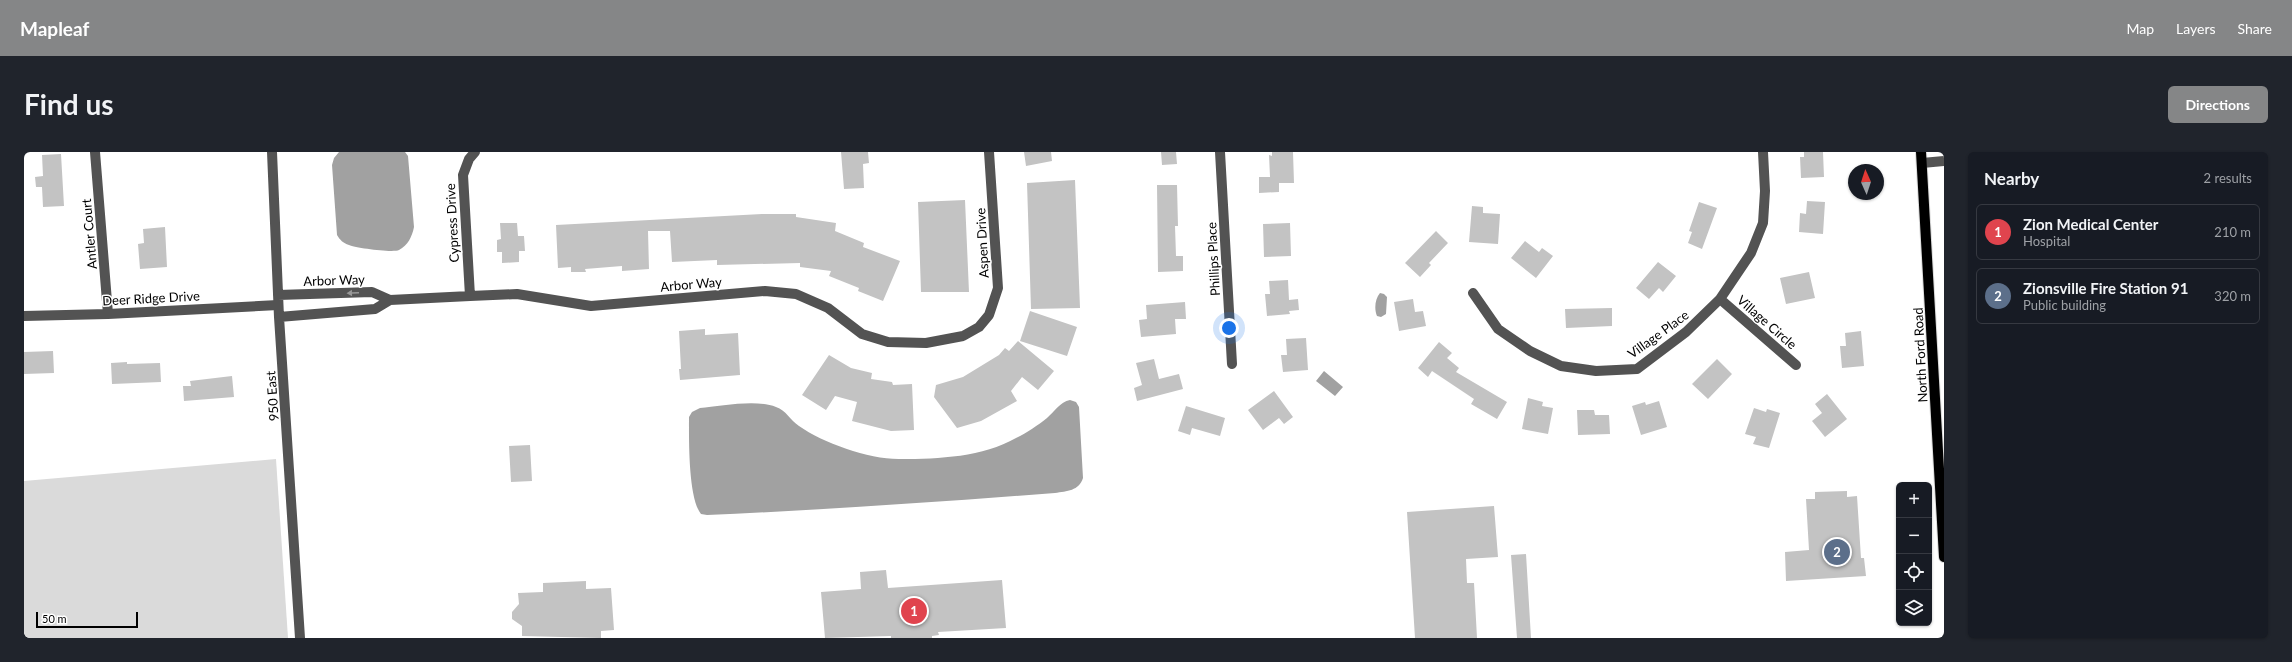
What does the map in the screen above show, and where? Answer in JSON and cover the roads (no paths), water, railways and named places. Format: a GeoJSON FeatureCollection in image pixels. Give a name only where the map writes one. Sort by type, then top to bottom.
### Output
{"type":"FeatureCollection","features":[{"type":"Feature","properties":{"kind":"main road","name":"North Ford Road"},"geometry":{"type":"LineString","coordinates":[[1921,152],[1944,557]]}},
{"type":"Feature","properties":{"kind":"street","name":"Antler Court"},"geometry":{"type":"LineString","coordinates":[[96,152],[108,314]]}},
{"type":"Feature","properties":{"kind":"street","name":"950 East"},"geometry":{"type":"LineString","coordinates":[[272,152],[278,300],[300,638]]}},
{"type":"Feature","properties":{"kind":"street","name":"Cypress Drive"},"geometry":{"type":"LineString","coordinates":[[470,296],[463,175],[469,159],[475,152]]}},
{"type":"Feature","properties":{"kind":"street","name":"Aspen Drive"},"geometry":{"type":"LineString","coordinates":[[979,327],[989,315],[998,288],[989,152]]}},
{"type":"Feature","properties":{"kind":"street","name":"Phillips Place"},"geometry":{"type":"LineString","coordinates":[[1220,152],[1232,364]]}},
{"type":"Feature","properties":{"kind":"street","name":"Village Place"},"geometry":{"type":"LineString","coordinates":[[1473,293],[1498,329],[1530,351],[1561,366],[1596,371],[1637,369],[1686,332],[1720,299],[1751,253],[1763,223],[1765,191],[1763,152]]}},
{"type":"Feature","properties":{"kind":"street"},"geometry":{"type":"LineString","coordinates":[[1922,163],[1944,161]]}},
{"type":"Feature","properties":{"kind":"street","name":"Arbor Way"},"geometry":{"type":"LineString","coordinates":[[278,300],[372,292],[390,300],[517,294],[591,306],[765,291],[796,294],[828,308],[862,334],[888,342],[926,343],[963,336],[979,327]]}},
{"type":"Feature","properties":{"kind":"street","name":"Village Circle"},"geometry":{"type":"LineString","coordinates":[[1720,299],[1796,365]]}},
{"type":"Feature","properties":{"kind":"street","name":"Deer Ridge Drive"},"geometry":{"type":"LineString","coordinates":[[24,316],[108,314],[278,300]]}},
{"type":"Feature","properties":{"kind":"street","name":"Arbor Way"},"geometry":{"type":"LineString","coordinates":[[279,317],[375,309],[390,300]]}},
{"type":"Feature","properties":{"kind":"place","name":"Zionsville Fire Station 91"},"geometry":{"type":"Point","coordinates":[1837,552]}},
{"type":"Feature","properties":{"kind":"place","name":"Zion Medical Center"},"geometry":{"type":"Point","coordinates":[914,611]}}]}
